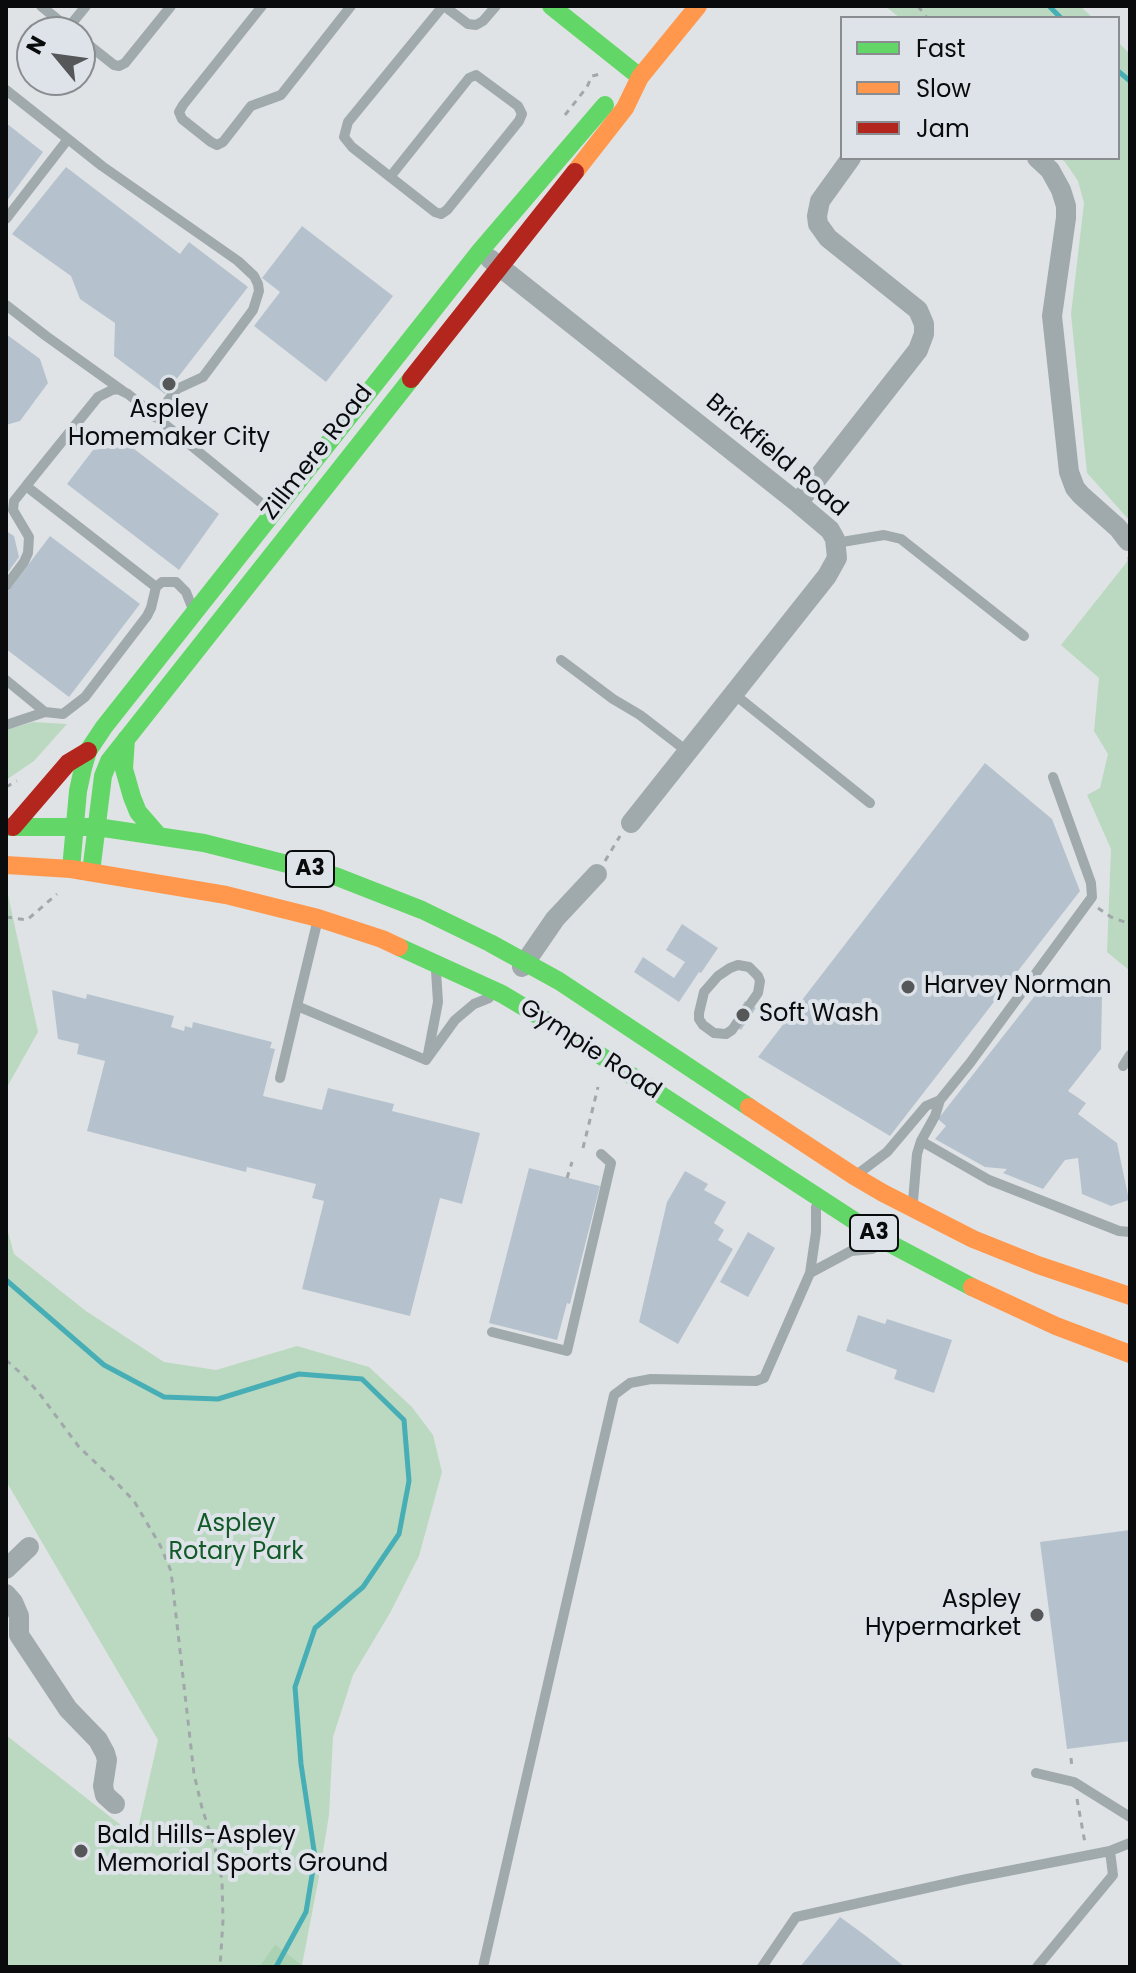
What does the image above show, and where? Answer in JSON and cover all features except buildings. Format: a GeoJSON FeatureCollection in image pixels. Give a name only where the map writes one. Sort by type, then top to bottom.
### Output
{"type":"FeatureCollection","features":[{"type":"Feature","properties":{"kind":"main road"},"geometry":{"type":"LineString","coordinates":[[551,6],[640,77]]}},
{"type":"Feature","properties":{"kind":"main road","name":"Zillmere Road"},"geometry":{"type":"LineString","coordinates":[[91,872],[103,776],[109,761],[625,108],[640,77],[698,6]]}},
{"type":"Feature","properties":{"kind":"main road","name":"Zillmere Road"},"geometry":{"type":"LineString","coordinates":[[71,869],[78,791],[88,751],[104,727],[480,251],[612,98],[640,77]]}},
{"type":"Feature","properties":{"kind":"main road"},"geometry":{"type":"LineString","coordinates":[[126,739],[124,769],[132,797],[138,812],[158,835]]}},
{"type":"Feature","properties":{"kind":"main road"},"geometry":{"type":"LineString","coordinates":[[9,827],[68,763],[88,751]]}},
{"type":"Feature","properties":{"kind":"main road","name":"Gympie Road"},"geometry":{"type":"LineString","coordinates":[[9,827],[97,827],[158,835],[243,852],[335,876],[422,910],[526,962],[590,1000],[854,1176],[913,1209],[1011,1255],[1130,1296]]}},
{"type":"Feature","properties":{"kind":"main road","name":"Gympie Road"},"geometry":{"type":"LineString","coordinates":[[6,865],[71,869],[226,895],[318,918],[382,939],[435,962],[502,994],[887,1242],[993,1297],[1130,1354]]}},
{"type":"Feature","properties":{"kind":"main road"},"geometry":{"type":"LineString","coordinates":[[1097,1342],[1130,1366]]}},
{"type":"Feature","properties":{"kind":"street"},"geometry":{"type":"LineString","coordinates":[[798,503],[918,350],[924,334],[924,324],[918,310],[828,238],[818,224],[820,201],[850,160]]}},
{"type":"Feature","properties":{"kind":"street"},"geometry":{"type":"LineString","coordinates":[[1039,160],[1050,170],[1066,206],[1052,316],[1069,472],[1075,488],[1128,541]]}},
{"type":"Feature","properties":{"kind":"street","name":"Brickfield Road"},"geometry":{"type":"LineString","coordinates":[[480,251],[798,503],[830,530],[836,543],[837,558],[827,576],[631,823]]}},
{"type":"Feature","properties":{"kind":"street"},"geometry":{"type":"LineString","coordinates":[[502,994],[555,919],[597,874]]}},
{"type":"Feature","properties":{"kind":"street"},"geometry":{"type":"LineString","coordinates":[[6,1569],[29,1547]]}},
{"type":"Feature","properties":{"kind":"street"},"geometry":{"type":"LineString","coordinates":[[6,1594],[19,1616],[13,1638],[68,1709],[98,1740],[105,1753],[107,1760],[103,1786],[105,1795],[115,1804]]}},
{"type":"Feature","properties":{"kind":"lane"},"geometry":{"type":"LineString","coordinates":[[96,51],[114,65],[125,63],[171,6]]}},
{"type":"Feature","properties":{"kind":"lane"},"geometry":{"type":"LineString","coordinates":[[262,6],[179,112],[182,119],[217,145],[223,142],[251,106],[281,95],[351,6]]}},
{"type":"Feature","properties":{"kind":"lane"},"geometry":{"type":"LineString","coordinates":[[390,177],[469,78],[476,75],[482,77],[518,106],[522,114],[519,121],[441,214],[435,212],[390,177],[352,147],[344,137],[348,122],[444,6],[468,24],[476,25],[496,6]]}},
{"type":"Feature","properties":{"kind":"lane"},"geometry":{"type":"LineString","coordinates":[[6,90],[102,166],[238,261],[258,284],[253,310],[203,377],[177,389],[155,417]]}},
{"type":"Feature","properties":{"kind":"lane"},"geometry":{"type":"LineString","coordinates":[[6,219],[68,139]]}},
{"type":"Feature","properties":{"kind":"lane"},"geometry":{"type":"LineString","coordinates":[[6,305],[128,394],[293,529]]}},
{"type":"Feature","properties":{"kind":"lane"},"geometry":{"type":"LineString","coordinates":[[6,586],[24,562],[29,545],[26,530],[9,508],[98,397],[118,389],[128,394]]}},
{"type":"Feature","properties":{"kind":"lane"},"geometry":{"type":"LineString","coordinates":[[26,486],[156,587]]}},
{"type":"Feature","properties":{"kind":"lane"},"geometry":{"type":"LineString","coordinates":[[836,543],[884,535],[901,539],[1024,636]]}},
{"type":"Feature","properties":{"kind":"lane"},"geometry":{"type":"LineString","coordinates":[[6,725],[45,712],[63,714],[85,697],[147,616],[156,587],[162,582],[182,585],[190,615],[207,637]]}},
{"type":"Feature","properties":{"kind":"lane"},"geometry":{"type":"LineString","coordinates":[[561,660],[688,752]]}},
{"type":"Feature","properties":{"kind":"lane"},"geometry":{"type":"LineString","coordinates":[[6,680],[45,712]]}},
{"type":"Feature","properties":{"kind":"lane"},"geometry":{"type":"LineString","coordinates":[[734,694],[870,803]]}},
{"type":"Feature","properties":{"kind":"lane"},"geometry":{"type":"LineString","coordinates":[[913,1209],[917,1154],[940,1100],[1092,897],[1091,883],[1053,777]]}},
{"type":"Feature","properties":{"kind":"lane"},"geometry":{"type":"LineString","coordinates":[[280,1078],[318,918]]}},
{"type":"Feature","properties":{"kind":"lane"},"geometry":{"type":"LineString","coordinates":[[426,1060],[438,1002],[435,962]]}},
{"type":"Feature","properties":{"kind":"lane"},"geometry":{"type":"LineString","coordinates":[[738,965],[749,967],[760,981],[758,993],[751,1004],[736,1026],[726,1034],[708,1030],[699,1019],[704,992],[718,976],[738,965]]}},
{"type":"Feature","properties":{"kind":"lane"},"geometry":{"type":"LineString","coordinates":[[426,1060],[466,1010],[502,994]]}},
{"type":"Feature","properties":{"kind":"lane"},"geometry":{"type":"LineString","coordinates":[[297,1006],[426,1060]]}},
{"type":"Feature","properties":{"kind":"lane"},"geometry":{"type":"LineString","coordinates":[[1123,1066],[1130,1055]]}},
{"type":"Feature","properties":{"kind":"lane"},"geometry":{"type":"LineString","coordinates":[[854,1176],[887,1152],[926,1106],[940,1100]]}},
{"type":"Feature","properties":{"kind":"lane"},"geometry":{"type":"LineString","coordinates":[[921,1141],[989,1180],[1119,1231],[1130,1232]]}},
{"type":"Feature","properties":{"kind":"lane"},"geometry":{"type":"LineString","coordinates":[[492,1332],[567,1351],[611,1163],[601,1154]]}},
{"type":"Feature","properties":{"kind":"lane"},"geometry":{"type":"LineString","coordinates":[[483,1967],[614,1395],[630,1383],[651,1379],[756,1381],[764,1378],[810,1273],[816,1232],[815,1197]]}},
{"type":"Feature","properties":{"kind":"lane"},"geometry":{"type":"LineString","coordinates":[[810,1273],[851,1251],[872,1249],[887,1242]]}},
{"type":"Feature","properties":{"kind":"lane"},"geometry":{"type":"LineString","coordinates":[[1036,1773],[1074,1782],[1130,1817]]}},
{"type":"Feature","properties":{"kind":"lane"},"geometry":{"type":"LineString","coordinates":[[762,1967],[796,1917],[1110,1851],[1130,1843]]}},
{"type":"Feature","properties":{"kind":"lane"},"geometry":{"type":"LineString","coordinates":[[1037,1967],[1113,1875],[1110,1851]]}},
{"type":"Feature","properties":{"kind":"path"},"geometry":{"type":"LineString","coordinates":[[6,787],[22,778]]}},
{"type":"Feature","properties":{"kind":"path"},"geometry":{"type":"LineString","coordinates":[[597,874],[631,823]]}},
{"type":"Feature","properties":{"kind":"path"},"geometry":{"type":"LineString","coordinates":[[6,917],[27,920],[63,889]]}},
{"type":"Feature","properties":{"kind":"path"},"geometry":{"type":"LineString","coordinates":[[1089,901],[1111,917],[1130,924]]}},
{"type":"Feature","properties":{"kind":"path"},"geometry":{"type":"LineString","coordinates":[[583,1148],[598,1087]]}},
{"type":"Feature","properties":{"kind":"path"},"geometry":{"type":"LineString","coordinates":[[567,1178],[572,1162]]}},
{"type":"Feature","properties":{"kind":"path"},"geometry":{"type":"LineString","coordinates":[[6,1360],[42,1397],[79,1447],[134,1501],[160,1545],[171,1571],[194,1774],[222,1880],[220,1967]]}},
{"type":"Feature","properties":{"kind":"path"},"geometry":{"type":"LineString","coordinates":[[1071,1758],[1087,1854]]}},
{"type":"Feature","properties":{"kind":"green space"},"geometry":{"type":"Polygon","coordinates":[[[885,6],[1080,6],[1091,16],[898,16],[885,6]]]}},
{"type":"Feature","properties":{"kind":"green space"},"geometry":{"type":"Polygon","coordinates":[[[1120,44],[1130,54],[1130,521],[1087,473],[1071,314],[1084,203],[1078,181],[1062,160],[1120,160],[1120,44]]]}},
{"type":"Feature","properties":{"kind":"green space"},"geometry":{"type":"Polygon","coordinates":[[[1130,558],[1130,971],[1107,952],[1111,849],[1087,795],[1100,788],[1108,754],[1094,731],[1099,678],[1061,645],[1130,558]]]}},
{"type":"Feature","properties":{"kind":"green space"},"geometry":{"type":"Polygon","coordinates":[[[33,722],[67,724],[34,761],[6,780],[6,730],[33,722]]]}},
{"type":"Feature","properties":{"kind":"green space"},"geometry":{"type":"Polygon","coordinates":[[[6,886],[38,1032],[6,1089],[6,886]]]}},
{"type":"Feature","properties":{"kind":"green space","name":"Aspley Rotary Park"},"geometry":{"type":"Polygon","coordinates":[[[6,1224],[14,1254],[86,1311],[164,1362],[216,1370],[297,1346],[369,1367],[412,1407],[433,1435],[442,1472],[419,1556],[353,1675],[333,1737],[329,1815],[302,1965],[275,1944],[259,1967],[6,1967],[6,1735],[136,1837],[158,1740],[6,1481],[6,1224]]]}},
{"type":"Feature","properties":{"kind":"green space"},"geometry":{"type":"Polygon","coordinates":[[[275,1944],[302,1965],[301,1967],[259,1967],[275,1944]]]}},
{"type":"Feature","properties":{"kind":"waterway"},"geometry":{"type":"LineString","coordinates":[[1049,6],[1059,16]]}},
{"type":"Feature","properties":{"kind":"waterway"},"geometry":{"type":"LineString","coordinates":[[1120,73],[1130,81]]}},
{"type":"Feature","properties":{"kind":"waterway"},"geometry":{"type":"LineString","coordinates":[[6,1280],[104,1365],[164,1397],[218,1399],[299,1374],[362,1379],[404,1420],[409,1481],[399,1534],[363,1587],[315,1628],[295,1687],[301,1764],[315,1857],[306,1912],[276,1967]]}},
{"type":"Feature","properties":{"kind":"traffic: fast"},"geometry":{"type":"LineString","coordinates":[[551,6],[640,77]]}},
{"type":"Feature","properties":{"kind":"traffic: fast"},"geometry":{"type":"LineString","coordinates":[[71,869],[83,768],[88,751],[104,727],[480,251],[605,105]]}},
{"type":"Feature","properties":{"kind":"traffic: fast"},"geometry":{"type":"LineString","coordinates":[[91,872],[103,776],[109,761],[411,379]]}},
{"type":"Feature","properties":{"kind":"traffic: fast"},"geometry":{"type":"LineString","coordinates":[[126,739],[124,769],[132,797],[138,812],[158,835]]}},
{"type":"Feature","properties":{"kind":"traffic: fast"},"geometry":{"type":"LineString","coordinates":[[6,827],[97,827],[204,843],[335,876],[422,910],[559,981],[749,1107]]}},
{"type":"Feature","properties":{"kind":"traffic: fast"},"geometry":{"type":"LineString","coordinates":[[399,947],[502,994],[887,1242],[972,1287]]}},
{"type":"Feature","properties":{"kind":"traffic: slow"},"geometry":{"type":"LineString","coordinates":[[575,172],[625,108],[640,77],[698,6]]}},
{"type":"Feature","properties":{"kind":"traffic: slow"},"geometry":{"type":"LineString","coordinates":[[6,865],[71,869],[226,895],[318,918],[399,947]]}},
{"type":"Feature","properties":{"kind":"traffic: slow"},"geometry":{"type":"LineString","coordinates":[[749,1107],[854,1176],[973,1239],[1130,1296]]}},
{"type":"Feature","properties":{"kind":"traffic: slow"},"geometry":{"type":"LineString","coordinates":[[972,1287],[1056,1326],[1130,1354]]}},
{"type":"Feature","properties":{"kind":"traffic: jam"},"geometry":{"type":"LineString","coordinates":[[411,379],[575,172]]}},
{"type":"Feature","properties":{"kind":"traffic: jam"},"geometry":{"type":"LineString","coordinates":[[13,827],[68,763],[88,751]]}},
{"type":"Feature","properties":{"kind":"place","name":"Aspley Homemaker City"},"geometry":{"type":"Point","coordinates":[169,384]}},
{"type":"Feature","properties":{"kind":"place","name":"Harvey Norman"},"geometry":{"type":"Point","coordinates":[908,987]}},
{"type":"Feature","properties":{"kind":"place","name":"Soft Wash"},"geometry":{"type":"Point","coordinates":[743,1015]}},
{"type":"Feature","properties":{"kind":"place","name":"Aspley Hypermarket"},"geometry":{"type":"Point","coordinates":[1037,1615]}},
{"type":"Feature","properties":{"kind":"place","name":"Bald Hills-Aspley Memorial Sports Ground"},"geometry":{"type":"Point","coordinates":[81,1851]}}]}
